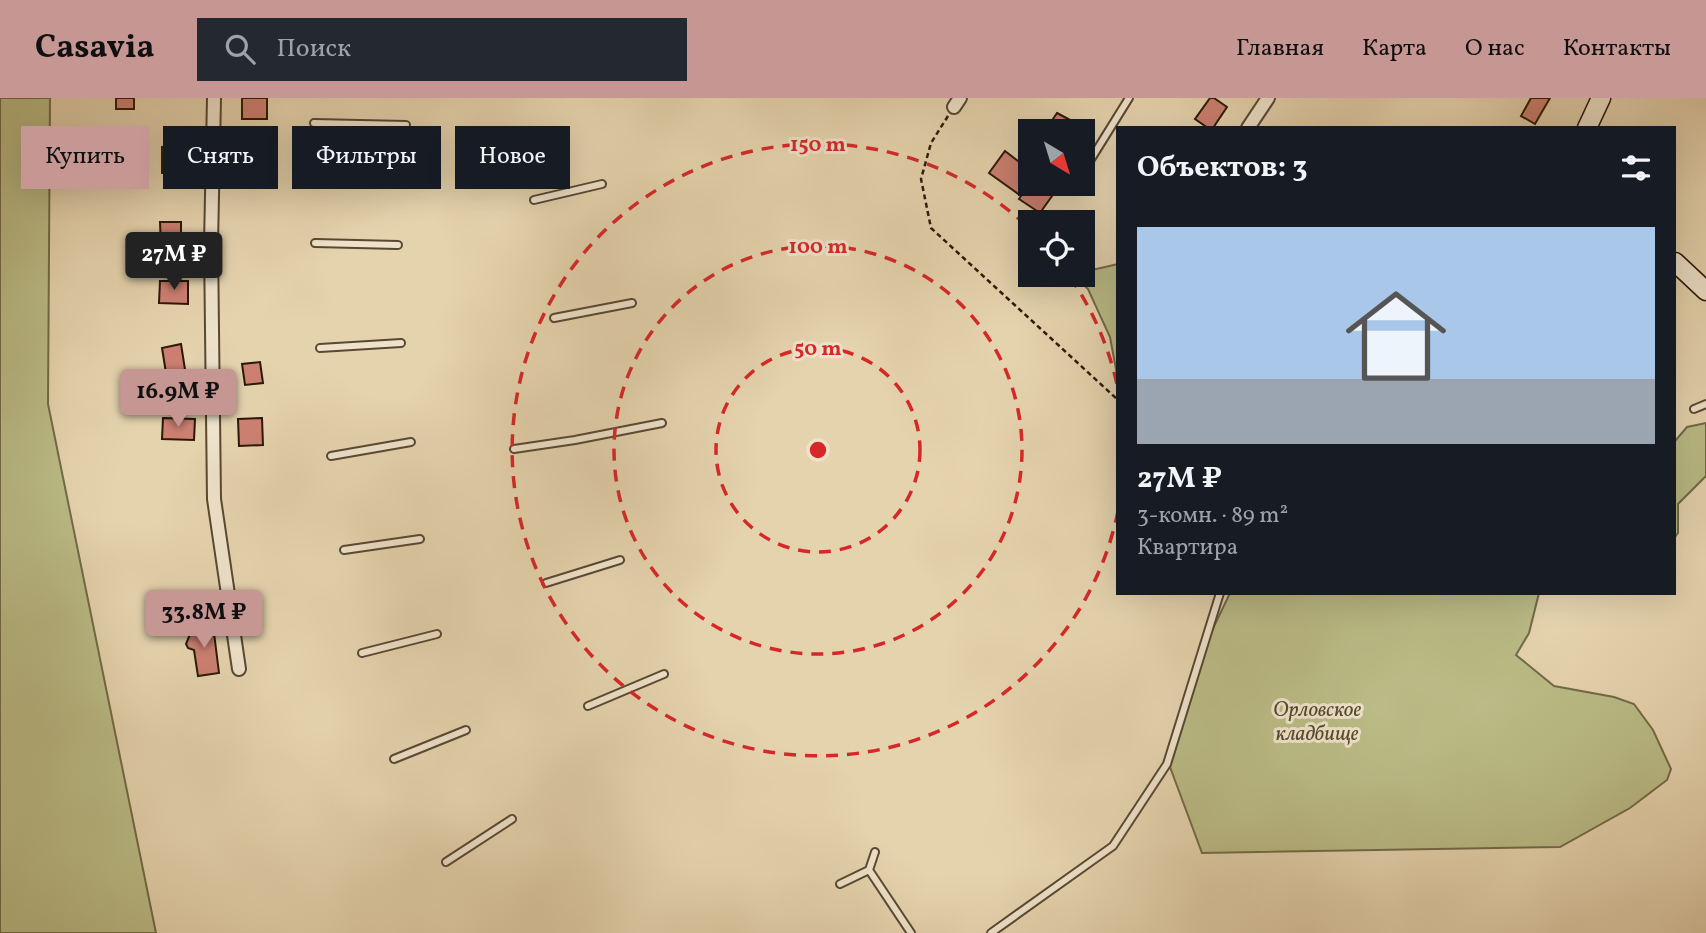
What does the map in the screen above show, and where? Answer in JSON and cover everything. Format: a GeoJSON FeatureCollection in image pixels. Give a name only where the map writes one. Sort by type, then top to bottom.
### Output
{"type":"FeatureCollection","features":[{"type":"Feature","properties":{"kind":"main road"},"geometry":{"type":"LineString","coordinates":[[1588,126],[1601,98]]}},
{"type":"Feature","properties":{"kind":"main road"},"geometry":{"type":"LineString","coordinates":[[1676,263],[1706,291]]}},
{"type":"Feature","properties":{"kind":"street"},"geometry":{"type":"LineString","coordinates":[[214,98],[211,244],[214,499],[239,669]]}},
{"type":"Feature","properties":{"kind":"street"},"geometry":{"type":"LineString","coordinates":[[1249,126],[1268,98]]}},
{"type":"Feature","properties":{"kind":"lane"},"geometry":{"type":"LineString","coordinates":[[1096,151],[1129,98]]}},
{"type":"Feature","properties":{"kind":"lane"},"geometry":{"type":"LineString","coordinates":[[314,123],[406,125]]}},
{"type":"Feature","properties":{"kind":"lane"},"geometry":{"type":"LineString","coordinates":[[534,200],[602,184]]}},
{"type":"Feature","properties":{"kind":"lane"},"geometry":{"type":"LineString","coordinates":[[315,243],[398,244]]}},
{"type":"Feature","properties":{"kind":"lane"},"geometry":{"type":"LineString","coordinates":[[554,318],[632,303]]}},
{"type":"Feature","properties":{"kind":"lane"},"geometry":{"type":"LineString","coordinates":[[320,348],[401,343]]}},
{"type":"Feature","properties":{"kind":"lane"},"geometry":{"type":"LineString","coordinates":[[1695,410],[1706,404]]}},
{"type":"Feature","properties":{"kind":"lane"},"geometry":{"type":"LineString","coordinates":[[514,450],[662,422]]}},
{"type":"Feature","properties":{"kind":"lane"},"geometry":{"type":"LineString","coordinates":[[331,456],[411,442]]}},
{"type":"Feature","properties":{"kind":"lane"},"geometry":{"type":"LineString","coordinates":[[344,550],[421,539]]}},
{"type":"Feature","properties":{"kind":"lane"},"geometry":{"type":"LineString","coordinates":[[546,583],[620,560]]}},
{"type":"Feature","properties":{"kind":"lane"},"geometry":{"type":"LineString","coordinates":[[991,933],[1113,846],[1167,764],[1219,595]]}},
{"type":"Feature","properties":{"kind":"lane"},"geometry":{"type":"LineString","coordinates":[[362,653],[437,634]]}},
{"type":"Feature","properties":{"kind":"lane"},"geometry":{"type":"LineString","coordinates":[[588,706],[664,674]]}},
{"type":"Feature","properties":{"kind":"lane"},"geometry":{"type":"LineString","coordinates":[[394,759],[466,730]]}},
{"type":"Feature","properties":{"kind":"lane"},"geometry":{"type":"LineString","coordinates":[[446,862],[512,819]]}},
{"type":"Feature","properties":{"kind":"lane"},"geometry":{"type":"LineString","coordinates":[[875,852],[870,870],[911,933]]}},
{"type":"Feature","properties":{"kind":"lane"},"geometry":{"type":"LineString","coordinates":[[840,884],[870,870]]}},
{"type":"Feature","properties":{"kind":"path"},"geometry":{"type":"LineString","coordinates":[[957,103],[931,143],[921,179],[931,228],[1116,398]]}},
{"type":"Feature","properties":{"kind":"green space"},"geometry":{"type":"Polygon","coordinates":[[[0,98],[50,98],[50,126],[21,126],[21,189],[49,189],[48,404],[156,933],[0,933],[0,98]]]}},
{"type":"Feature","properties":{"kind":"green space"},"geometry":{"type":"Polygon","coordinates":[[[1116,264],[1116,369],[1110,337],[1086,287],[1095,287],[1095,269],[1116,264]]]}},
{"type":"Feature","properties":{"kind":"green space"},"geometry":{"type":"Polygon","coordinates":[[[1706,423],[1706,476],[1678,504],[1676,536],[1676,440],[1687,427],[1706,423]]]}},
{"type":"Feature","properties":{"kind":"green space","name":"Орловское кладбище"},"geometry":{"type":"Polygon","coordinates":[[[1229,595],[1538,595],[1529,633],[1516,655],[1554,686],[1614,697],[1634,704],[1653,730],[1671,769],[1667,780],[1630,808],[1560,847],[1202,853],[1170,767],[1207,641],[1229,595]]]}},
{"type":"Feature","properties":{"kind":"building"},"geometry":{"type":"Polygon","coordinates":[[[116,98],[134,98],[134,109],[116,109],[116,98]]]}},
{"type":"Feature","properties":{"kind":"building"},"geometry":{"type":"Polygon","coordinates":[[[242,98],[267,98],[267,119],[242,119],[242,98]]]}},
{"type":"Feature","properties":{"kind":"building"},"geometry":{"type":"Polygon","coordinates":[[[1210,98],[1227,107],[1214,126],[1205,126],[1195,119],[1210,98]]]}},
{"type":"Feature","properties":{"kind":"building"},"geometry":{"type":"Polygon","coordinates":[[[1531,98],[1550,98],[1535,124],[1521,116],[1531,98]]]}},
{"type":"Feature","properties":{"kind":"building"},"geometry":{"type":"Polygon","coordinates":[[[1057,113],[1068,119],[1053,119],[1057,113]]]}},
{"type":"Feature","properties":{"kind":"building"},"geometry":{"type":"Polygon","coordinates":[[[1005,151],[1018,161],[1018,194],[989,173],[1005,151]]]}},
{"type":"Feature","properties":{"kind":"building"},"geometry":{"type":"Polygon","coordinates":[[[1021,196],[1052,196],[1042,210],[1036,210],[1019,199],[1021,196]]]}},
{"type":"Feature","properties":{"kind":"building"},"geometry":{"type":"Polygon","coordinates":[[[160,222],[181,222],[181,249],[161,249],[160,222]]]}},
{"type":"Feature","properties":{"kind":"building"},"geometry":{"type":"Polygon","coordinates":[[[160,281],[188,281],[188,304],[159,303],[160,281]]]}},
{"type":"Feature","properties":{"kind":"building"},"geometry":{"type":"Polygon","coordinates":[[[181,344],[186,376],[167,379],[162,348],[181,344]]]}},
{"type":"Feature","properties":{"kind":"building"},"geometry":{"type":"Polygon","coordinates":[[[260,362],[263,383],[245,385],[242,364],[260,362]]]}},
{"type":"Feature","properties":{"kind":"building"},"geometry":{"type":"Polygon","coordinates":[[[163,418],[195,419],[194,440],[162,439],[163,418]]]}},
{"type":"Feature","properties":{"kind":"building"},"geometry":{"type":"Polygon","coordinates":[[[262,418],[263,445],[239,446],[238,419],[262,418]]]}},
{"type":"Feature","properties":{"kind":"building"},"geometry":{"type":"Polygon","coordinates":[[[213,625],[219,673],[198,676],[194,650],[186,644],[191,628],[213,625]]]}}]}
